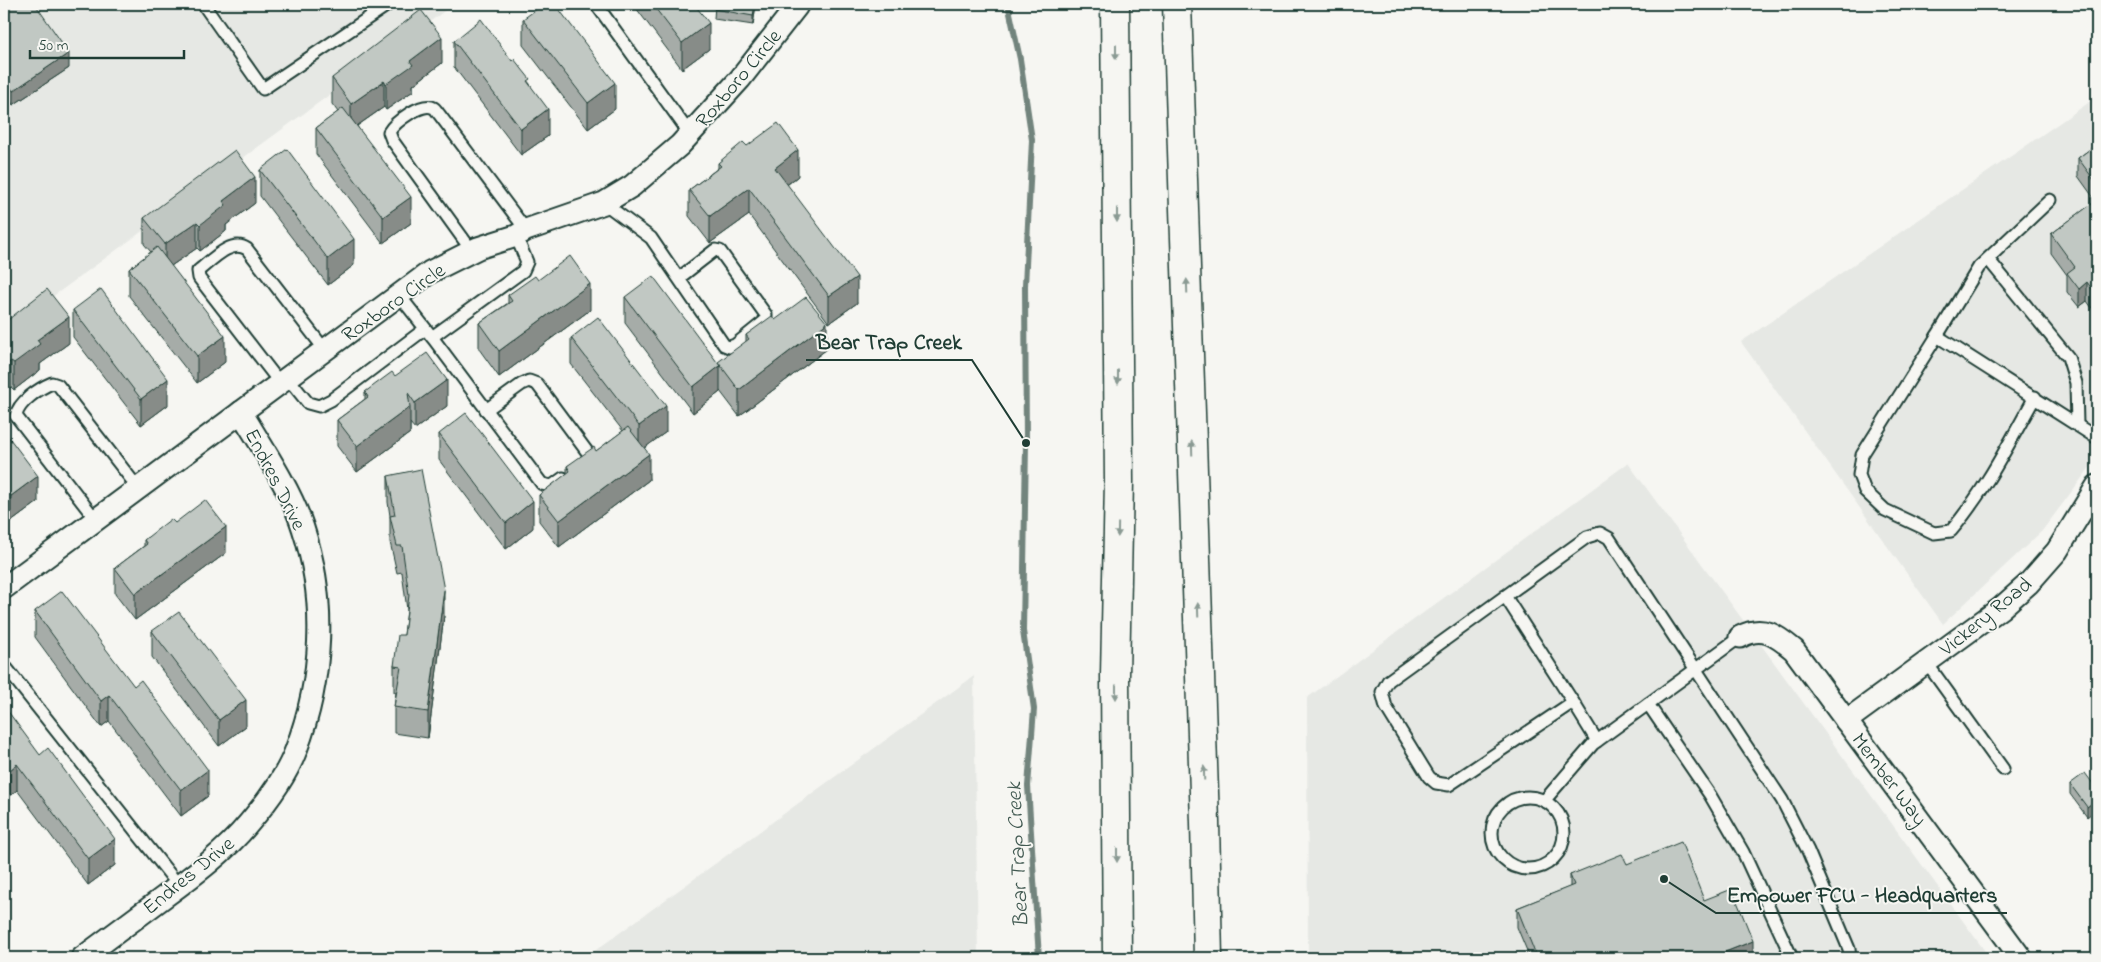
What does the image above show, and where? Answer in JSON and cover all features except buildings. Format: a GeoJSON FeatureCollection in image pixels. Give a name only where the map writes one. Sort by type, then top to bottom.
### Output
{"type":"FeatureCollection","features":[{"type":"Feature","properties":{"kind":"highway"},"geometry":{"type":"LineString","coordinates":[[1115,4],[1119,471],[1115,675],[1117,958]]}},
{"type":"Feature","properties":{"kind":"highway"},"geometry":{"type":"LineString","coordinates":[[1177,4],[1208,958]]}},
{"type":"Feature","properties":{"kind":"highway"},"geometry":{"type":"LineString","coordinates":[[1194,958],[1205,822]]}},
{"type":"Feature","properties":{"kind":"street","name":"Roxboro Circle"},"geometry":{"type":"LineString","coordinates":[[4,588],[430,272],[472,251],[604,203],[632,186],[680,146],[740,79],[797,6]]}},
{"type":"Feature","properties":{"kind":"street","name":"Endres Drive"},"geometry":{"type":"LineString","coordinates":[[82,958],[207,865],[248,824],[282,778],[296,752],[312,698],[320,638],[315,573],[303,527],[278,475],[241,412]]}},
{"type":"Feature","properties":{"kind":"street","name":"Vickery Road"},"geometry":{"type":"LineString","coordinates":[[1846,721],[2001,608],[2028,584],[2057,551],[2097,486]]}},
{"type":"Feature","properties":{"kind":"street","name":"Member Way"},"geometry":{"type":"LineString","coordinates":[[1740,637],[1758,631],[1776,635],[1794,650],[2021,958]]}},
{"type":"Feature","properties":{"kind":"lane"},"geometry":{"type":"LineString","coordinates":[[203,4],[263,89],[389,4]]}},
{"type":"Feature","properties":{"kind":"lane"},"geometry":{"type":"LineString","coordinates":[[596,4],[690,134]]}},
{"type":"Feature","properties":{"kind":"lane"},"geometry":{"type":"LineString","coordinates":[[325,350],[242,245],[233,245],[198,271],[199,278],[283,380],[308,403],[319,406],[331,400],[428,333],[523,271],[527,262],[521,233],[439,114],[433,108],[423,106],[393,124],[389,132],[392,140],[472,251]]}},
{"type":"Feature","properties":{"kind":"lane"},"geometry":{"type":"LineString","coordinates":[[2035,398],[1990,475],[1963,517],[1951,531],[1934,533],[1885,510],[1865,491],[1859,475],[1862,455],[1979,267],[2050,200]]}},
{"type":"Feature","properties":{"kind":"lane"},"geometry":{"type":"LineString","coordinates":[[604,203],[651,238],[678,278],[724,345],[729,347],[734,345],[766,320],[766,315],[720,250],[715,250],[678,278]]}},
{"type":"Feature","properties":{"kind":"lane"},"geometry":{"type":"LineString","coordinates":[[1988,259],[2068,357],[2076,383],[2077,425]]}},
{"type":"Feature","properties":{"kind":"lane"},"geometry":{"type":"LineString","coordinates":[[398,295],[542,484],[552,486],[588,461],[588,453],[537,384],[529,381],[522,384],[486,410]]}},
{"type":"Feature","properties":{"kind":"lane"},"geometry":{"type":"LineString","coordinates":[[1937,336],[2097,438]]}},
{"type":"Feature","properties":{"kind":"lane"},"geometry":{"type":"LineString","coordinates":[[96,520],[16,416],[20,405],[52,382],[58,385],[138,488]]}},
{"type":"Feature","properties":{"kind":"lane"},"geometry":{"type":"LineString","coordinates":[[1573,702],[1449,785],[1436,783],[1429,777],[1386,707],[1382,692],[1388,681],[1587,537],[1600,532],[1609,538],[1782,800],[1808,851],[1849,949],[1850,958]]}},
{"type":"Feature","properties":{"kind":"lane"},"geometry":{"type":"LineString","coordinates":[[1505,596],[1597,741]]}},
{"type":"Feature","properties":{"kind":"lane"},"geometry":{"type":"LineString","coordinates":[[1544,801],[1597,741],[1740,637]]}},
{"type":"Feature","properties":{"kind":"lane"},"geometry":{"type":"LineString","coordinates":[[1926,662],[2003,769]]}},
{"type":"Feature","properties":{"kind":"lane"},"geometry":{"type":"LineString","coordinates":[[4,665],[179,886]]}},
{"type":"Feature","properties":{"kind":"lane"},"geometry":{"type":"LineString","coordinates":[[1648,704],[1710,795],[1743,852],[1792,958]]}},
{"type":"Feature","properties":{"kind":"lane"},"geometry":{"type":"LineString","coordinates":[[1530,797],[1544,801],[1556,810],[1562,822],[1564,836],[1560,850],[1551,861],[1539,868],[1525,870],[1511,866],[1500,857],[1493,844],[1491,830],[1495,816],[1504,806],[1516,798],[1530,797]]}},
{"type":"Feature","properties":{"kind":"shaded area"},"geometry":{"type":"Polygon","coordinates":[[[4,4],[454,4],[4,332],[4,4]]]}},
{"type":"Feature","properties":{"kind":"shaded area"},"geometry":{"type":"Polygon","coordinates":[[[2097,97],[2097,458],[2042,531],[1943,624],[1741,342],[2097,97]]]}},
{"type":"Feature","properties":{"kind":"shaded area"},"geometry":{"type":"Polygon","coordinates":[[[1628,463],[1990,958],[1308,958],[1307,698],[1628,463]]]}},
{"type":"Feature","properties":{"kind":"shaded area"},"geometry":{"type":"Polygon","coordinates":[[[974,676],[978,958],[585,958],[974,676]]]}},
{"type":"Feature","properties":{"kind":"waterway","name":"Bear Trap Creek"},"geometry":{"type":"LineString","coordinates":[[1008,4],[1020,59],[1032,140],[1025,286],[1026,443],[1023,631],[1034,709],[1028,786],[1039,958]]}},
{"type":"Feature","properties":{"kind":"place","name":"Bear Trap Creek"},"geometry":{"type":"Point","coordinates":[1026,443]}},
{"type":"Feature","properties":{"kind":"place","name":"Empower FCU - Headquarters"},"geometry":{"type":"Point","coordinates":[1664,879]}}]}
